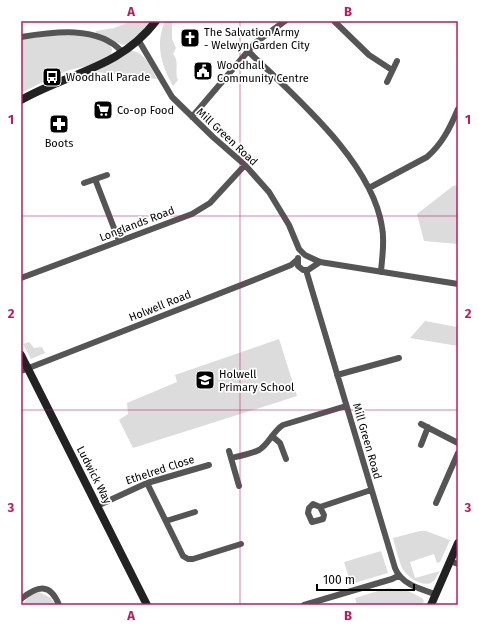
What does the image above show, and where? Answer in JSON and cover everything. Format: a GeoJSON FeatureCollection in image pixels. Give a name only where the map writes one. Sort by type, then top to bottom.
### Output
{"type":"FeatureCollection","features":[{"type":"Feature","properties":{"kind":"street"},"geometry":{"type":"LineString","coordinates":[[21,100],[46,86],[95,69],[139,41],[156,21]]}},
{"type":"Feature","properties":{"kind":"street"},"geometry":{"type":"LineString","coordinates":[[192,117],[248,51],[274,27],[285,21]]}},
{"type":"Feature","properties":{"kind":"street"},"geometry":{"type":"LineString","coordinates":[[334,21],[369,55],[392,70]]}},
{"type":"Feature","properties":{"kind":"street"},"geometry":{"type":"LineString","coordinates":[[21,37],[54,33],[82,33],[107,40],[115,44],[122,52]]}},
{"type":"Feature","properties":{"kind":"street","name":"Mill Green Road"},"geometry":{"type":"LineString","coordinates":[[139,41],[165,87],[178,104],[245,165],[269,192],[289,225],[299,249],[308,257]]}},
{"type":"Feature","properties":{"kind":"street"},"geometry":{"type":"LineString","coordinates":[[248,51],[314,114],[339,142],[369,188],[376,204],[382,227],[383,245],[381,272]]}},
{"type":"Feature","properties":{"kind":"street"},"geometry":{"type":"LineString","coordinates":[[387,82],[397,61]]}},
{"type":"Feature","properties":{"kind":"street"},"geometry":{"type":"LineString","coordinates":[[369,188],[427,157],[433,152],[449,131],[458,109]]}},
{"type":"Feature","properties":{"kind":"street","name":"Longlands Road"},"geometry":{"type":"LineString","coordinates":[[21,278],[192,214],[210,203],[245,165]]}},
{"type":"Feature","properties":{"kind":"street"},"geometry":{"type":"LineString","coordinates":[[84,183],[107,175]]}},
{"type":"Feature","properties":{"kind":"street"},"geometry":{"type":"LineString","coordinates":[[95,179],[119,241]]}},
{"type":"Feature","properties":{"kind":"street","name":"Mill Green Road"},"geometry":{"type":"LineString","coordinates":[[298,258],[299,249]]}},
{"type":"Feature","properties":{"kind":"street"},"geometry":{"type":"LineString","coordinates":[[320,262],[308,269],[300,269],[298,266],[298,258],[308,257],[320,262],[458,284]]}},
{"type":"Feature","properties":{"kind":"street"},"geometry":{"type":"LineString","coordinates":[[308,257],[312,264],[308,269]]}},
{"type":"Feature","properties":{"kind":"street","name":"Holwell Road"},"geometry":{"type":"LineString","coordinates":[[24,369],[259,278],[290,265],[298,258]]}},
{"type":"Feature","properties":{"kind":"street","name":"Mill Green Road"},"geometry":{"type":"LineString","coordinates":[[308,269],[346,406],[398,576]]}},
{"type":"Feature","properties":{"kind":"street","name":"Ludwick Way"},"geometry":{"type":"LineString","coordinates":[[21,355],[24,369],[97,506],[147,605]]}},
{"type":"Feature","properties":{"kind":"street"},"geometry":{"type":"LineString","coordinates":[[337,375],[400,358]]}},
{"type":"Feature","properties":{"kind":"street"},"geometry":{"type":"LineString","coordinates":[[231,458],[259,450],[272,436],[276,429],[283,425],[346,406]]}},
{"type":"Feature","properties":{"kind":"street"},"geometry":{"type":"LineString","coordinates":[[421,424],[458,443]]}},
{"type":"Feature","properties":{"kind":"street"},"geometry":{"type":"LineString","coordinates":[[421,445],[428,428]]}},
{"type":"Feature","properties":{"kind":"street"},"geometry":{"type":"LineString","coordinates":[[272,436],[280,443],[286,459]]}},
{"type":"Feature","properties":{"kind":"street"},"geometry":{"type":"LineString","coordinates":[[230,451],[239,486]]}},
{"type":"Feature","properties":{"kind":"street"},"geometry":{"type":"LineString","coordinates":[[436,503],[458,453]]}},
{"type":"Feature","properties":{"kind":"street","name":"Ethelred Close"},"geometry":{"type":"LineString","coordinates":[[97,506],[146,483],[209,465]]}},
{"type":"Feature","properties":{"kind":"street"},"geometry":{"type":"LineString","coordinates":[[146,483],[183,556],[188,559],[241,544]]}},
{"type":"Feature","properties":{"kind":"street"},"geometry":{"type":"LineString","coordinates":[[320,507],[371,490]]}},
{"type":"Feature","properties":{"kind":"street"},"geometry":{"type":"LineString","coordinates":[[166,521],[195,512]]}},
{"type":"Feature","properties":{"kind":"street"},"geometry":{"type":"LineString","coordinates":[[431,605],[458,543]]}},
{"type":"Feature","properties":{"kind":"street"},"geometry":{"type":"LineString","coordinates":[[450,561],[458,564]]}},
{"type":"Feature","properties":{"kind":"street"},"geometry":{"type":"LineString","coordinates":[[304,605],[398,576],[406,582],[435,594]]}},
{"type":"Feature","properties":{"kind":"street"},"geometry":{"type":"LineString","coordinates":[[21,599],[33,589],[41,588],[50,591],[59,605]]}},
{"type":"Feature","properties":{"kind":"shaded area"},"geometry":{"type":"Polygon","coordinates":[[[132,21],[152,21],[130,43],[123,45],[96,34],[96,31],[114,28],[132,21]]]}},
{"type":"Feature","properties":{"kind":"shaded area"},"geometry":{"type":"Polygon","coordinates":[[[165,21],[172,21],[172,39],[176,48],[173,54],[177,63],[178,80],[173,86],[165,70],[160,46],[160,38],[165,21]]]}},
{"type":"Feature","properties":{"kind":"shaded area"},"geometry":{"type":"Polygon","coordinates":[[[58,35],[96,38],[109,44],[112,49],[111,55],[92,65],[69,70],[21,93],[21,39],[58,35]]]}},
{"type":"Feature","properties":{"kind":"shaded area"},"geometry":{"type":"Polygon","coordinates":[[[131,51],[144,57],[157,79],[96,72],[131,51]]]}},
{"type":"Feature","properties":{"kind":"shaded area"},"geometry":{"type":"Polygon","coordinates":[[[458,185],[458,244],[424,241],[417,214],[453,186],[458,185]]]}},
{"type":"Feature","properties":{"kind":"shaded area"},"geometry":{"type":"Polygon","coordinates":[[[425,321],[457,327],[458,346],[410,338],[425,321]]]}},
{"type":"Feature","properties":{"kind":"shaded area"},"geometry":{"type":"Polygon","coordinates":[[[279,339],[297,396],[133,448],[119,420],[128,414],[127,403],[177,382],[175,375],[279,339]]]}},
{"type":"Feature","properties":{"kind":"shaded area"},"geometry":{"type":"Polygon","coordinates":[[[29,342],[34,348],[42,347],[45,353],[31,359],[23,344],[29,342]]]}},
{"type":"Feature","properties":{"kind":"shaded area"},"geometry":{"type":"Polygon","coordinates":[[[420,531],[426,531],[450,540],[440,562],[437,563],[434,554],[410,562],[415,578],[440,571],[434,581],[427,584],[414,580],[404,571],[399,561],[393,538],[420,531]]]}},
{"type":"Feature","properties":{"kind":"shaded area"},"geometry":{"type":"Polygon","coordinates":[[[381,551],[388,573],[351,584],[344,562],[381,551]]]}},
{"type":"Feature","properties":{"kind":"shaded area"},"geometry":{"type":"Polygon","coordinates":[[[388,588],[408,591],[422,598],[424,601],[422,605],[357,605],[355,598],[388,588]]]}},
{"type":"Feature","properties":{"kind":"shaded area"},"geometry":{"type":"Polygon","coordinates":[[[39,592],[51,598],[55,605],[22,605],[31,594],[39,592]]]}},
{"type":"Feature","properties":{"kind":"place","name":"The Salvation Army - Welwyn Garden City"},"geometry":{"type":"Point","coordinates":[190,38]}},
{"type":"Feature","properties":{"kind":"place","name":"Woodhall Community Centre"},"geometry":{"type":"Point","coordinates":[203,71]}},
{"type":"Feature","properties":{"kind":"place","name":"Woodhall Parade"},"geometry":{"type":"Point","coordinates":[52,77]}},
{"type":"Feature","properties":{"kind":"place","name":"Co-op Food"},"geometry":{"type":"Point","coordinates":[103,110]}},
{"type":"Feature","properties":{"kind":"place","name":"Boots"},"geometry":{"type":"Point","coordinates":[59,124]}},
{"type":"Feature","properties":{"kind":"place","name":"Holwell Primary School"},"geometry":{"type":"Point","coordinates":[205,380]}}]}
